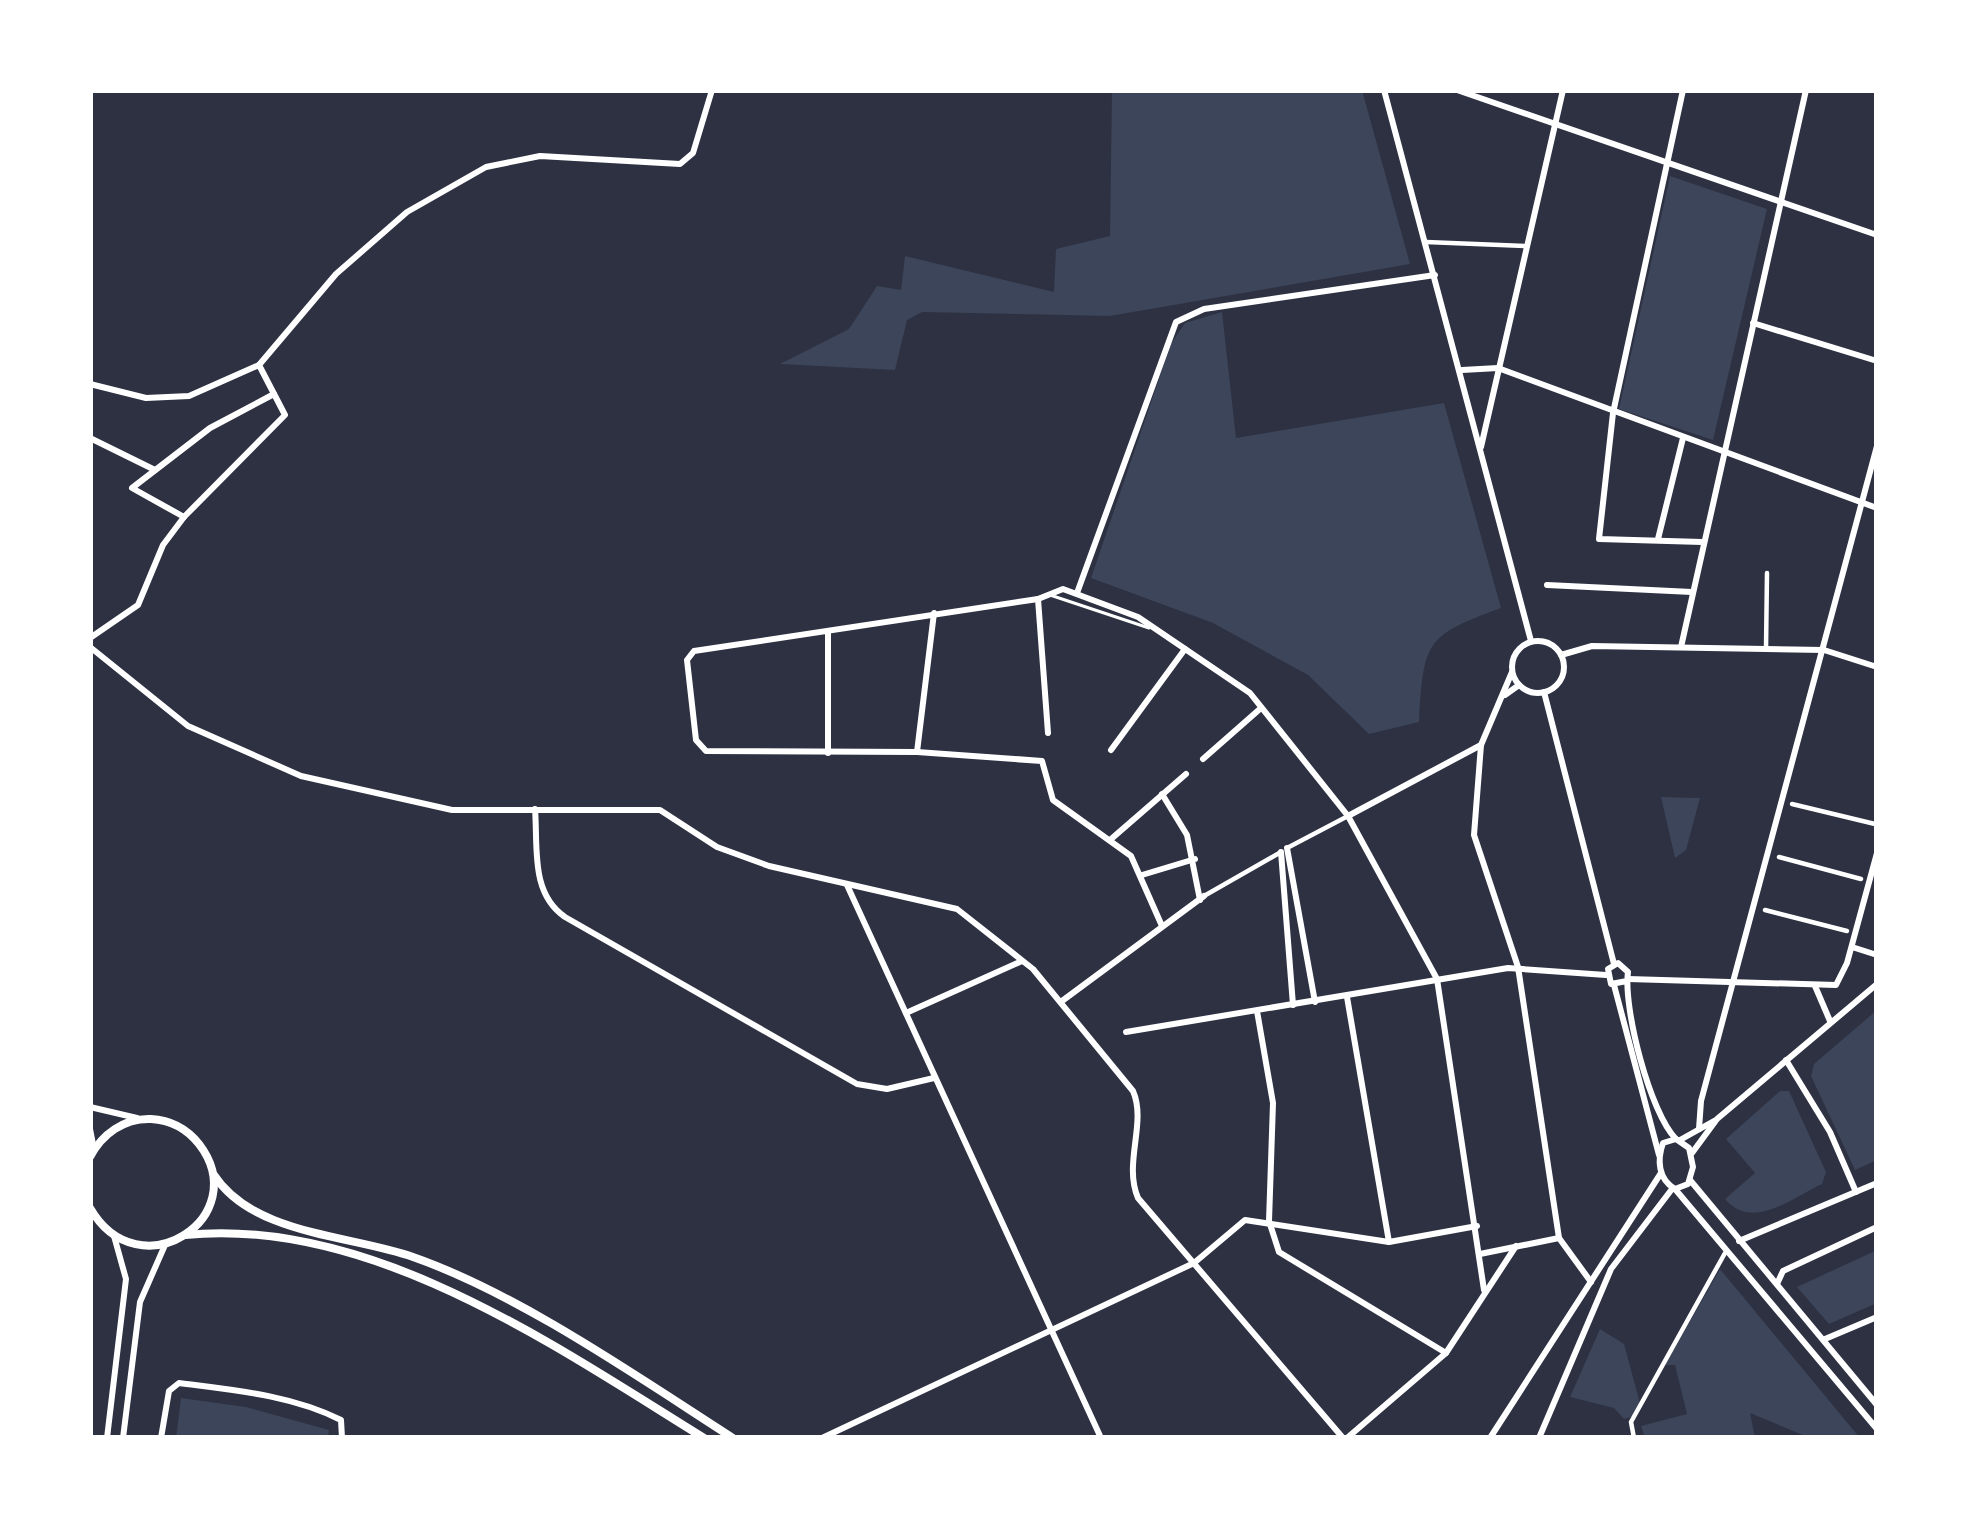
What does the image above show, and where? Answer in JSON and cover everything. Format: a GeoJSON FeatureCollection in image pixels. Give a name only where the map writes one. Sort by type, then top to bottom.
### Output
{"type":"FeatureCollection","features":[{"type":"Feature","properties":{"kind":"main road"},"geometry":{"type":"LineString","coordinates":[[91,1154],[114,1129],[141,1119],[159,1120],[191,1135],[224,1190],[256,1211],[410,1255],[472,1281],[734,1438]]}},
{"type":"Feature","properties":{"kind":"main road"},"geometry":{"type":"LineString","coordinates":[[92,1215],[114,1237],[147,1247],[165,1245],[185,1235],[207,1210],[214,1175]]}},
{"type":"Feature","properties":{"kind":"main road"},"geometry":{"type":"LineString","coordinates":[[185,1235],[270,1238],[440,1285],[529,1330],[704,1438]]}},
{"type":"Feature","properties":{"kind":"street"},"geometry":{"type":"LineString","coordinates":[[90,384],[146,398],[189,396],[259,365],[328,281],[442,189],[487,167],[541,156],[680,164],[693,153],[712,90]]}},
{"type":"Feature","properties":{"kind":"street"},"geometry":{"type":"LineString","coordinates":[[1384,90],[1531,641]]}},
{"type":"Feature","properties":{"kind":"street"},"geometry":{"type":"LineString","coordinates":[[1456,90],[1877,235]]}},
{"type":"Feature","properties":{"kind":"street"},"geometry":{"type":"LineString","coordinates":[[1480,450],[1563,90]]}},
{"type":"Feature","properties":{"kind":"street"},"geometry":{"type":"LineString","coordinates":[[1683,90],[1612,413],[1599,539],[1703,542]]}},
{"type":"Feature","properties":{"kind":"street"},"geometry":{"type":"LineString","coordinates":[[1681,647],[1806,90]]}},
{"type":"Feature","properties":{"kind":"street"},"geometry":{"type":"LineString","coordinates":[[1426,242],[1526,246]]}},
{"type":"Feature","properties":{"kind":"street"},"geometry":{"type":"LineString","coordinates":[[1077,593],[1176,322],[1204,309],[1435,274]]}},
{"type":"Feature","properties":{"kind":"street"},"geometry":{"type":"LineString","coordinates":[[1754,323],[1877,361]]}},
{"type":"Feature","properties":{"kind":"street"},"geometry":{"type":"LineString","coordinates":[[90,638],[138,605],[163,544],[285,415],[259,365]]}},
{"type":"Feature","properties":{"kind":"street"},"geometry":{"type":"LineString","coordinates":[[1462,370],[1498,368],[1877,508]]}},
{"type":"Feature","properties":{"kind":"street"},"geometry":{"type":"LineString","coordinates":[[184,517],[132,488],[210,428],[274,394]]}},
{"type":"Feature","properties":{"kind":"street"},"geometry":{"type":"LineString","coordinates":[[90,438],[154,470]]}},
{"type":"Feature","properties":{"kind":"street"},"geometry":{"type":"LineString","coordinates":[[1658,539],[1683,438]]}},
{"type":"Feature","properties":{"kind":"street"},"geometry":{"type":"LineString","coordinates":[[1699,1129],[1701,1102],[1877,446]]}},
{"type":"Feature","properties":{"kind":"street"},"geometry":{"type":"LineString","coordinates":[[1766,649],[1767,573]]}},
{"type":"Feature","properties":{"kind":"street"},"geometry":{"type":"LineString","coordinates":[[1547,585],[1692,592]]}},
{"type":"Feature","properties":{"kind":"street"},"geometry":{"type":"LineString","coordinates":[[1162,926],[1131,856],[1069,816],[1053,800],[1042,761],[917,752],[706,751],[696,740],[684,673],[694,651],[1038,598],[1063,589],[1162,632],[1250,693],[1348,816],[1437,979],[1484,1290]]}},
{"type":"Feature","properties":{"kind":"street"},"geometry":{"type":"LineString","coordinates":[[1038,598],[1048,733]]}},
{"type":"Feature","properties":{"kind":"street"},"geometry":{"type":"LineString","coordinates":[[917,752],[934,613]]}},
{"type":"Feature","properties":{"kind":"street"},"geometry":{"type":"LineString","coordinates":[[828,632],[828,753]]}},
{"type":"Feature","properties":{"kind":"street"},"geometry":{"type":"LineString","coordinates":[[1544,692],[1562,677],[1561,655],[1548,643],[1531,641],[1513,657],[1512,672],[1481,745],[1474,835],[1518,967],[1559,1238],[1591,1282]]}},
{"type":"Feature","properties":{"kind":"street"},"geometry":{"type":"LineString","coordinates":[[1561,655],[1592,646],[1824,650],[1877,667]]}},
{"type":"Feature","properties":{"kind":"street"},"geometry":{"type":"LineString","coordinates":[[90,647],[177,720],[301,776],[452,809],[660,810],[717,847],[769,866],[957,909],[1022,961],[1133,1091],[1138,1105],[1132,1147],[1134,1190],[1345,1438],[1445,1353],[1516,1246]]}},
{"type":"Feature","properties":{"kind":"street"},"geometry":{"type":"LineString","coordinates":[[1111,750],[1185,649]]}},
{"type":"Feature","properties":{"kind":"street"},"geometry":{"type":"LineString","coordinates":[[1512,672],[1519,685],[1544,692]]}},
{"type":"Feature","properties":{"kind":"street"},"geometry":{"type":"LineString","coordinates":[[1502,697],[1519,685]]}},
{"type":"Feature","properties":{"kind":"street"},"geometry":{"type":"LineString","coordinates":[[1544,692],[1614,964]]}},
{"type":"Feature","properties":{"kind":"street"},"geometry":{"type":"LineString","coordinates":[[1203,759],[1261,708]]}},
{"type":"Feature","properties":{"kind":"street"},"geometry":{"type":"LineString","coordinates":[[1061,1002],[1202,898],[1481,745]]}},
{"type":"Feature","properties":{"kind":"street"},"geometry":{"type":"LineString","coordinates":[[1110,839],[1186,774]]}},
{"type":"Feature","properties":{"kind":"street"},"geometry":{"type":"LineString","coordinates":[[1162,794],[1187,835],[1202,898]]}},
{"type":"Feature","properties":{"kind":"street"},"geometry":{"type":"LineString","coordinates":[[1792,804],[1875,824]]}},
{"type":"Feature","properties":{"kind":"street"},"geometry":{"type":"LineString","coordinates":[[535,809],[540,886],[551,907],[857,1084],[887,1089],[934,1078]]}},
{"type":"Feature","properties":{"kind":"street"},"geometry":{"type":"LineString","coordinates":[[1284,850],[1316,1002]]}},
{"type":"Feature","properties":{"kind":"street"},"geometry":{"type":"LineString","coordinates":[[1284,850],[1294,1005]]}},
{"type":"Feature","properties":{"kind":"street"},"geometry":{"type":"LineString","coordinates":[[1614,986],[1628,980],[1839,983],[1877,853]]}},
{"type":"Feature","properties":{"kind":"street"},"geometry":{"type":"LineString","coordinates":[[1779,857],[1861,879]]}},
{"type":"Feature","properties":{"kind":"street"},"geometry":{"type":"LineString","coordinates":[[1142,875],[1195,859]]}},
{"type":"Feature","properties":{"kind":"street"},"geometry":{"type":"LineString","coordinates":[[847,883],[1101,1438]]}},
{"type":"Feature","properties":{"kind":"street"},"geometry":{"type":"LineString","coordinates":[[1765,910],[1847,931]]}},
{"type":"Feature","properties":{"kind":"street"},"geometry":{"type":"LineString","coordinates":[[1852,947],[1877,955]]}},
{"type":"Feature","properties":{"kind":"street"},"geometry":{"type":"LineString","coordinates":[[906,1013],[1022,961]]}},
{"type":"Feature","properties":{"kind":"street"},"geometry":{"type":"LineString","coordinates":[[1606,975],[1614,964]]}},
{"type":"Feature","properties":{"kind":"street"},"geometry":{"type":"LineString","coordinates":[[1614,964],[1624,966],[1650,1088],[1664,1125],[1692,1154]]}},
{"type":"Feature","properties":{"kind":"street"},"geometry":{"type":"LineString","coordinates":[[1126,1032],[1518,967],[1606,975],[1614,986],[1661,1174],[1877,1430]]}},
{"type":"Feature","properties":{"kind":"street"},"geometry":{"type":"LineString","coordinates":[[1659,1155],[1663,1143],[1717,1119],[1877,984]]}},
{"type":"Feature","properties":{"kind":"street"},"geometry":{"type":"LineString","coordinates":[[1816,986],[1831,1024]]}},
{"type":"Feature","properties":{"kind":"street"},"geometry":{"type":"LineString","coordinates":[[1347,997],[1389,1242]]}},
{"type":"Feature","properties":{"kind":"street"},"geometry":{"type":"LineString","coordinates":[[1257,1011],[1273,1103],[1269,1221],[1279,1252],[1445,1353]]}},
{"type":"Feature","properties":{"kind":"street"},"geometry":{"type":"LineString","coordinates":[[1786,1060],[1829,1132],[1856,1192]]}},
{"type":"Feature","properties":{"kind":"street"},"geometry":{"type":"LineString","coordinates":[[90,1107],[141,1119]]}},
{"type":"Feature","properties":{"kind":"street"},"geometry":{"type":"LineString","coordinates":[[1717,1119],[1692,1154],[1690,1180],[1877,1405]]}},
{"type":"Feature","properties":{"kind":"street"},"geometry":{"type":"LineString","coordinates":[[90,1129],[91,1154]]}},
{"type":"Feature","properties":{"kind":"street"},"geometry":{"type":"LineString","coordinates":[[1490,1438],[1661,1174]]}},
{"type":"Feature","properties":{"kind":"street"},"geometry":{"type":"LineString","coordinates":[[1539,1438],[1611,1269],[1673,1189],[1690,1180]]}},
{"type":"Feature","properties":{"kind":"street"},"geometry":{"type":"LineString","coordinates":[[1739,1241],[1877,1183]]}},
{"type":"Feature","properties":{"kind":"street"},"geometry":{"type":"LineString","coordinates":[[822,1438],[1194,1263],[1245,1220],[1389,1242],[1477,1226]]}},
{"type":"Feature","properties":{"kind":"street"},"geometry":{"type":"LineString","coordinates":[[1777,1284],[1784,1271],[1877,1227]]}},
{"type":"Feature","properties":{"kind":"street"},"geometry":{"type":"LineString","coordinates":[[107,1438],[126,1279],[114,1237]]}},
{"type":"Feature","properties":{"kind":"street"},"geometry":{"type":"LineString","coordinates":[[1480,1254],[1559,1238]]}},
{"type":"Feature","properties":{"kind":"street"},"geometry":{"type":"LineString","coordinates":[[123,1438],[140,1302],[165,1245]]}},
{"type":"Feature","properties":{"kind":"street"},"geometry":{"type":"LineString","coordinates":[[1634,1438],[1630,1422],[1725,1253]]}},
{"type":"Feature","properties":{"kind":"street"},"geometry":{"type":"LineString","coordinates":[[1823,1340],[1877,1317]]}},
{"type":"Feature","properties":{"kind":"street"},"geometry":{"type":"LineString","coordinates":[[161,1438],[169,1391],[179,1382],[257,1394],[329,1414],[341,1420],[342,1438]]}},
{"type":"Feature","properties":{"kind":"lane"},"geometry":{"type":"LineString","coordinates":[[1048,594],[1162,632]]}},
{"type":"Feature","properties":{"kind":"shaded area"},"geometry":{"type":"Polygon","coordinates":[[[1112,90],[1362,90],[1410,264],[1110,316],[922,312],[907,320],[895,370],[780,364],[849,329],[877,286],[901,290],[905,256],[1054,292],[1056,249],[1110,236],[1112,90]]]}},
{"type":"Feature","properties":{"kind":"shaded area"},"geometry":{"type":"Polygon","coordinates":[[[1670,176],[1767,209],[1713,440],[1619,409],[1670,176]]]}},
{"type":"Feature","properties":{"kind":"shaded area"},"geometry":{"type":"Polygon","coordinates":[[[1222,312],[1236,438],[1444,403],[1501,608],[1456,626],[1433,646],[1423,674],[1419,722],[1369,734],[1308,675],[1213,623],[1091,578],[1171,344],[1185,323],[1222,312]]]}},
{"type":"Feature","properties":{"kind":"shaded area"},"geometry":{"type":"Polygon","coordinates":[[[1661,797],[1700,798],[1686,850],[1675,858],[1661,797]]]}},
{"type":"Feature","properties":{"kind":"shaded area"},"geometry":{"type":"Polygon","coordinates":[[[1877,1010],[1877,1160],[1855,1170],[1811,1076],[1814,1064],[1877,1010]]]}},
{"type":"Feature","properties":{"kind":"shaded area"},"geometry":{"type":"Polygon","coordinates":[[[1780,1091],[1789,1091],[1826,1172],[1822,1184],[1784,1204],[1747,1212],[1725,1199],[1755,1173],[1726,1139],[1780,1091]]]}},
{"type":"Feature","properties":{"kind":"shaded area"},"geometry":{"type":"Polygon","coordinates":[[[1877,1250],[1877,1303],[1829,1324],[1797,1287],[1877,1250]]]}},
{"type":"Feature","properties":{"kind":"shaded area"},"geometry":{"type":"Polygon","coordinates":[[[1720,1269],[1860,1438],[1810,1438],[1750,1413],[1755,1438],[1645,1438],[1641,1426],[1687,1414],[1675,1365],[1665,1365],[1720,1269]]]}},
{"type":"Feature","properties":{"kind":"shaded area"},"geometry":{"type":"Polygon","coordinates":[[[1600,1329],[1624,1344],[1641,1407],[1637,1415],[1624,1419],[1614,1408],[1570,1397],[1600,1329]]]}},
{"type":"Feature","properties":{"kind":"shaded area"},"geometry":{"type":"Polygon","coordinates":[[[181,1398],[246,1407],[329,1430],[328,1438],[176,1438],[181,1398]]]}}]}
